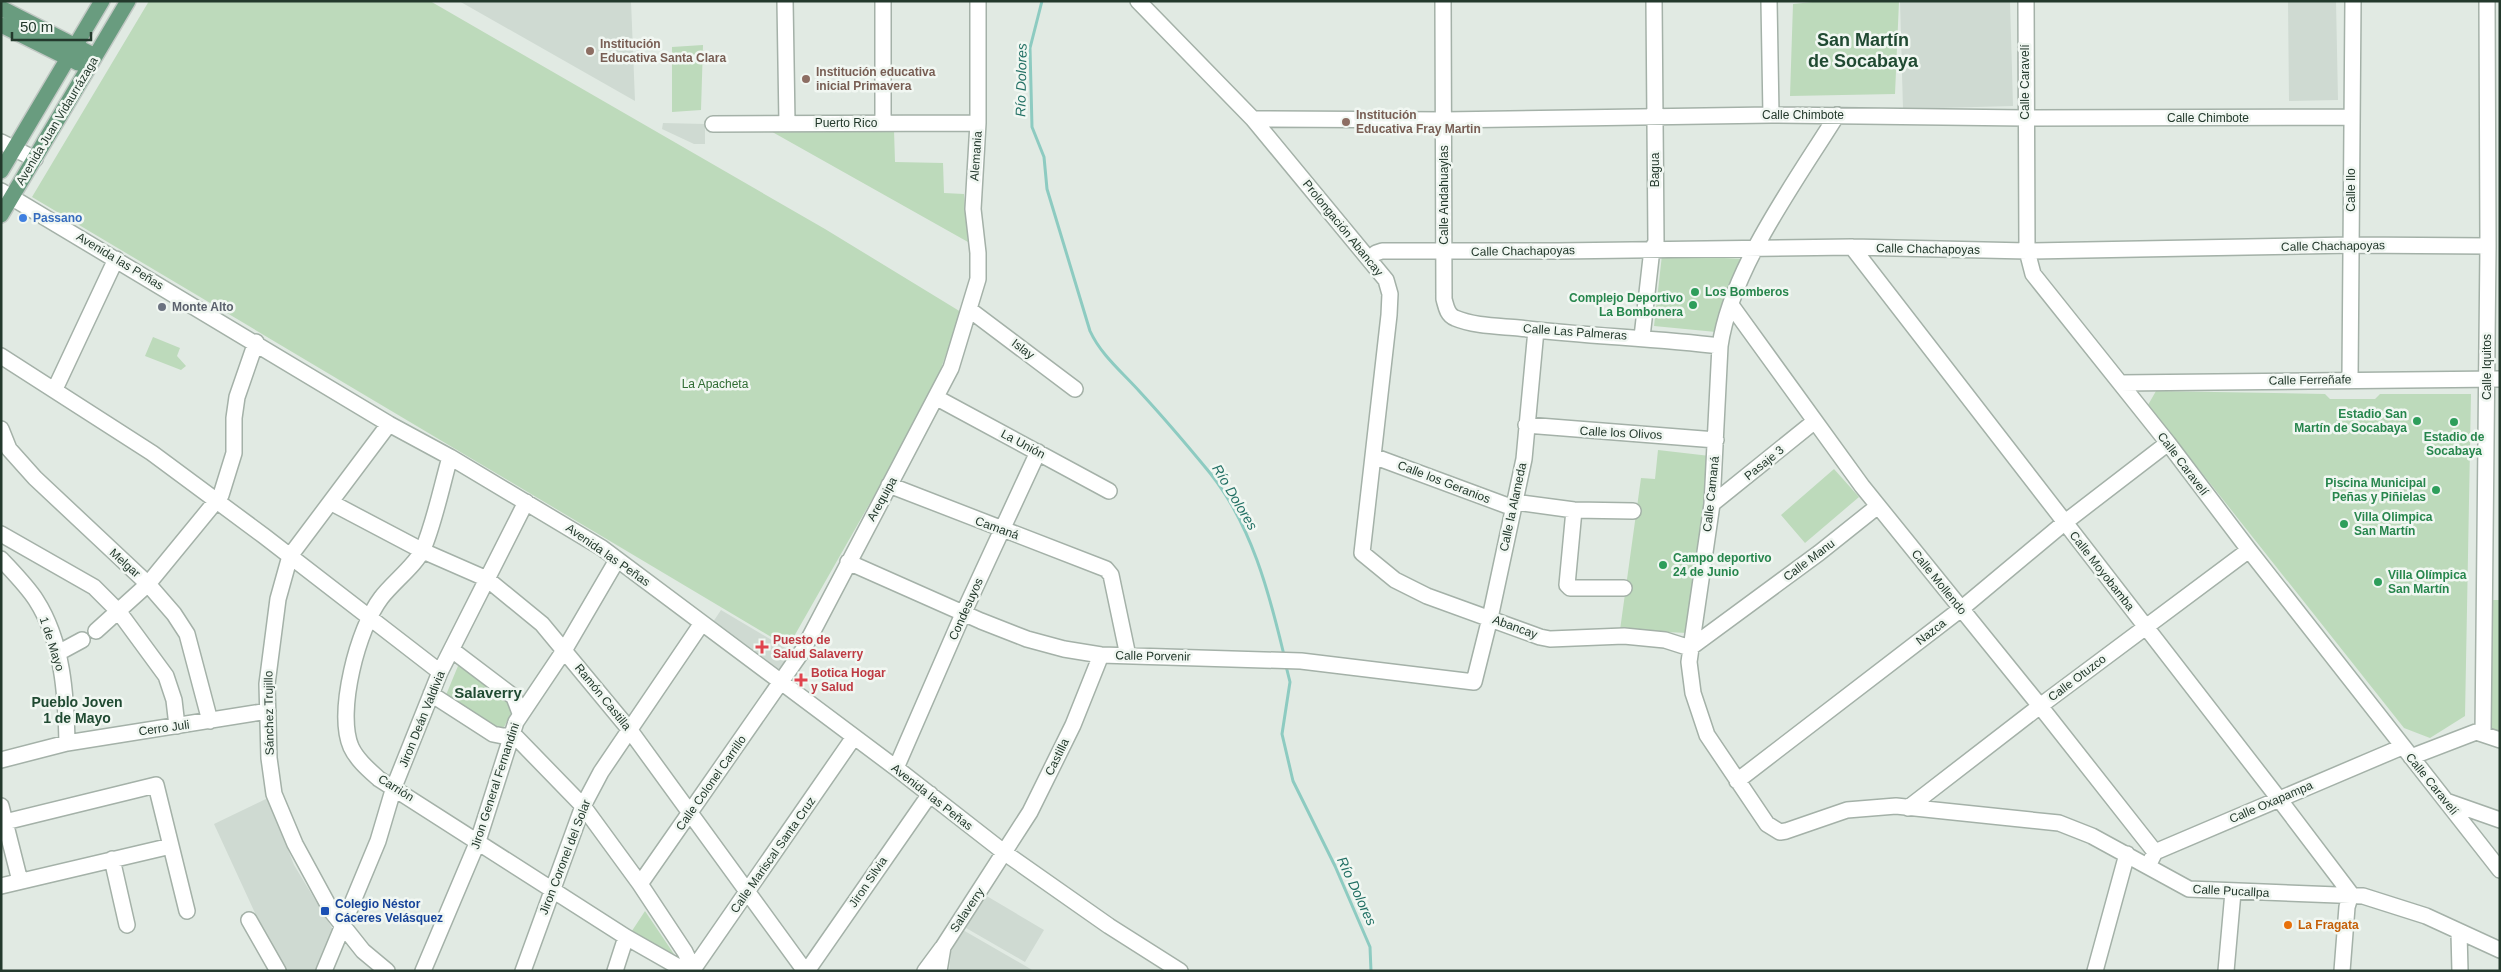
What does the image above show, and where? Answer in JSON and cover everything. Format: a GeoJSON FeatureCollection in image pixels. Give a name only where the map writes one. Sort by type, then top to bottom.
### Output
{"type":"FeatureCollection","features":[{"type":"Feature","properties":{"kind":"main road","name":"Avenida Juan Vidaurrázaga"},"geometry":{"type":"LineString","coordinates":[[1,172],[8,145],[73,52],[102,1]]}},
{"type":"Feature","properties":{"kind":"main road","name":"Avenida Juan Vidaurrázaga"},"geometry":{"type":"LineString","coordinates":[[1,215],[7,194],[34,159],[128,1]]}},
{"type":"Feature","properties":{"kind":"main road"},"geometry":{"type":"LineString","coordinates":[[1,8],[92,63]]}},
{"type":"Feature","properties":{"kind":"main road"},"geometry":{"type":"LineString","coordinates":[[1,24],[73,52]]}},
{"type":"Feature","properties":{"kind":"street"},"geometry":{"type":"LineString","coordinates":[[786,1],[787,123]]}},
{"type":"Feature","properties":{"kind":"street"},"geometry":{"type":"LineString","coordinates":[[883,1],[883,123]]}},
{"type":"Feature","properties":{"kind":"street","name":"Alemania"},"geometry":{"type":"LineString","coordinates":[[970,310],[978,278],[978,252],[973,209],[978,123],[978,1]]}},
{"type":"Feature","properties":{"kind":"street","name":"Prolongación Abancay"},"geometry":{"type":"LineString","coordinates":[[1138,1],[1254,118],[1386,280],[1390,294],[1363,546]]}},
{"type":"Feature","properties":{"kind":"street","name":"Calle Andahuaylas"},"geometry":{"type":"LineString","coordinates":[[1443,1],[1444,299]]}},
{"type":"Feature","properties":{"kind":"street","name":"Bagua"},"geometry":{"type":"LineString","coordinates":[[1642,337],[1652,249],[1656,242],[1654,1]]}},
{"type":"Feature","properties":{"kind":"street"},"geometry":{"type":"LineString","coordinates":[[1769,1],[1771,114]]}},
{"type":"Feature","properties":{"kind":"street","name":"Calle Caravelí"},"geometry":{"type":"LineString","coordinates":[[2026,1],[2027,252],[2033,274],[2168,443],[2406,752],[2500,870]]}},
{"type":"Feature","properties":{"kind":"street","name":"Calle Ilo"},"geometry":{"type":"LineString","coordinates":[[2350,379],[2353,1]]}},
{"type":"Feature","properties":{"kind":"street","name":"Calle Iquitos"},"geometry":{"type":"LineString","coordinates":[[2483,734],[2492,596],[2493,514],[2493,379],[2488,246],[2486,1]]}},
{"type":"Feature","properties":{"kind":"street","name":"Calle Chimbote"},"geometry":{"type":"LineString","coordinates":[[1254,118],[1444,120],[1771,114],[2025,118],[2352,118]]}},
{"type":"Feature","properties":{"kind":"street","name":"Calle Camaná"},"geometry":{"type":"LineString","coordinates":[[1837,115],[1755,248],[1722,328],[1712,504],[1689,662],[1693,693],[1707,735],[1767,824],[1780,832],[1786,832],[1847,810],[1896,806],[1908,808]]}},
{"type":"Feature","properties":{"kind":"street","name":"Puerto Rico"},"geometry":{"type":"LineString","coordinates":[[713,124],[978,123]]}},
{"type":"Feature","properties":{"kind":"street"},"geometry":{"type":"LineString","coordinates":[[8,145],[34,159]]}},
{"type":"Feature","properties":{"kind":"street","name":"Avenida las Peñas"},"geometry":{"type":"LineString","coordinates":[[7,194],[256,342],[389,424],[450,457],[577,533],[617,560],[781,682],[1005,853],[1109,926],[1180,971]]}},
{"type":"Feature","properties":{"kind":"street","name":"Calle Chachapoyas"},"geometry":{"type":"LineString","coordinates":[[1370,259],[1376,253],[1382,251],[1444,252],[1852,247],[2027,252],[2351,245],[2488,246]]}},
{"type":"Feature","properties":{"kind":"street","name":"Calle Moyobamba"},"geometry":{"type":"LineString","coordinates":[[1852,247],[2351,894]]}},
{"type":"Feature","properties":{"kind":"street"},"geometry":{"type":"LineString","coordinates":[[56,389],[116,259]]}},
{"type":"Feature","properties":{"kind":"street","name":"Calle Las Palmeras"},"geometry":{"type":"LineString","coordinates":[[1444,299],[1449,314],[1454,318],[1536,330],[1642,337],[1720,346]]}},
{"type":"Feature","properties":{"kind":"street","name":"Calle Mollendo"},"geometry":{"type":"LineString","coordinates":[[1731,305],[1878,506],[2040,706],[2151,859]]}},
{"type":"Feature","properties":{"kind":"street","name":"Islay"},"geometry":{"type":"LineString","coordinates":[[970,310],[1075,389]]}},
{"type":"Feature","properties":{"kind":"street","name":"Arequipa"},"geometry":{"type":"LineString","coordinates":[[781,682],[803,650],[848,562],[937,398],[951,368],[970,310]]}},
{"type":"Feature","properties":{"kind":"street","name":"Calle la Alameda"},"geometry":{"type":"LineString","coordinates":[[1474,682],[1490,618],[1524,459],[1536,330]]}},
{"type":"Feature","properties":{"kind":"street"},"geometry":{"type":"LineString","coordinates":[[96,631],[148,584],[222,495],[234,453],[234,418],[237,397],[256,342]]}},
{"type":"Feature","properties":{"kind":"street"},"geometry":{"type":"LineString","coordinates":[[1,356],[56,389],[152,453],[290,556],[440,672]]}},
{"type":"Feature","properties":{"kind":"street","name":"Calle Ferreñafe"},"geometry":{"type":"LineString","coordinates":[[2120,384],[2350,379],[2493,379]]}},
{"type":"Feature","properties":{"kind":"street","name":"La Unión"},"geometry":{"type":"LineString","coordinates":[[937,398],[1109,491]]}},
{"type":"Feature","properties":{"kind":"street","name":"Pasaje 3"},"geometry":{"type":"LineString","coordinates":[[1712,504],[1815,421]]}},
{"type":"Feature","properties":{"kind":"street","name":"Sánchez Trujillo"},"geometry":{"type":"LineString","coordinates":[[387,971],[363,951],[342,925],[315,884],[294,844],[274,794],[268,711],[269,656],[278,599],[290,556],[332,503],[389,424]]}},
{"type":"Feature","properties":{"kind":"street","name":"Calle los Olivos"},"geometry":{"type":"LineString","coordinates":[[1526,426],[1716,440]]}},
{"type":"Feature","properties":{"kind":"street","name":"Melgar"},"geometry":{"type":"LineString","coordinates":[[1,429],[9,449],[35,478],[148,584],[174,614],[187,634],[210,722]]}},
{"type":"Feature","properties":{"kind":"street","name":"Nazca"},"geometry":{"type":"LineString","coordinates":[[1737,781],[1961,609],[2064,523],[2168,443]]}},
{"type":"Feature","properties":{"kind":"street","name":"Condesuyos"},"geometry":{"type":"LineString","coordinates":[[896,768],[963,614],[1038,452]]}},
{"type":"Feature","properties":{"kind":"street","name":"Calle los Geranios"},"geometry":{"type":"LineString","coordinates":[[1372,456],[1508,506],[1515,502],[1574,510],[1634,510]]}},
{"type":"Feature","properties":{"kind":"street","name":"Carrión"},"geometry":{"type":"LineString","coordinates":[[450,457],[423,550],[380,599],[369,617],[346,696],[345,718],[351,748],[379,778],[626,937],[677,966],[693,970]]}},
{"type":"Feature","properties":{"kind":"street","name":"Camaná"},"geometry":{"type":"LineString","coordinates":[[889,485],[1106,569],[1111,574],[1128,656]]}},
{"type":"Feature","properties":{"kind":"street","name":"Jiron Deán Valdivia"},"geometry":{"type":"LineString","coordinates":[[324,971],[378,841],[394,787],[440,672],[526,502]]}},
{"type":"Feature","properties":{"kind":"street","name":"Ramón Castilla"},"geometry":{"type":"LineString","coordinates":[[332,503],[423,550],[487,579],[542,624],[565,649],[629,730],[806,971]]}},
{"type":"Feature","properties":{"kind":"street","name":"Calle Manu"},"geometry":{"type":"LineString","coordinates":[[1690,648],[1819,553],[1878,506]]}},
{"type":"Feature","properties":{"kind":"street"},"geometry":{"type":"LineString","coordinates":[[1574,510],[1566,580],[1570,588],[1624,588]]}},
{"type":"Feature","properties":{"kind":"street"},"geometry":{"type":"LineString","coordinates":[[1,534],[94,587],[119,612],[166,676],[174,700],[177,726]]}},
{"type":"Feature","properties":{"kind":"street","name":"Abancay"},"geometry":{"type":"LineString","coordinates":[[1363,546],[1362,554],[1366,558],[1395,580],[1427,596],[1550,639],[1618,635],[1665,640],[1690,648]]}},
{"type":"Feature","properties":{"kind":"street","name":"Calle Otuzco"},"geometry":{"type":"LineString","coordinates":[[1908,808],[2040,706],[2249,550]]}},
{"type":"Feature","properties":{"kind":"street","name":"1 de Mayo"},"geometry":{"type":"LineString","coordinates":[[1,559],[36,600],[58,653],[66,696],[67,743]]}},
{"type":"Feature","properties":{"kind":"street","name":"Jiron General Fernandini"},"geometry":{"type":"LineString","coordinates":[[424,971],[478,841],[520,713],[565,649],[617,560]]}},
{"type":"Feature","properties":{"kind":"street","name":"Calle Porvenir"},"geometry":{"type":"LineString","coordinates":[[848,562],[963,614],[1027,639],[1064,649],[1101,655],[1301,661],[1474,682]]}},
{"type":"Feature","properties":{"kind":"street","name":"Jiron Coronel del Solar"},"geometry":{"type":"LineString","coordinates":[[523,971],[583,806],[601,772],[702,623]]}},
{"type":"Feature","properties":{"kind":"street"},"geometry":{"type":"LineString","coordinates":[[58,653],[82,640]]}},
{"type":"Feature","properties":{"kind":"street"},"geometry":{"type":"LineString","coordinates":[[452,650],[514,697],[520,713]]}},
{"type":"Feature","properties":{"kind":"street","name":"Castilla"},"geometry":{"type":"LineString","coordinates":[[1005,853],[1030,812],[1073,725],[1101,655]]}},
{"type":"Feature","properties":{"kind":"street","name":"Calle Colonel Carrillo"},"geometry":{"type":"LineString","coordinates":[[640,884],[781,682]]}},
{"type":"Feature","properties":{"kind":"street"},"geometry":{"type":"LineString","coordinates":[[431,694],[493,734],[503,736],[514,735],[583,806],[640,884],[685,952],[693,970]]}},
{"type":"Feature","properties":{"kind":"street","name":"Cerro Juli"},"geometry":{"type":"LineString","coordinates":[[1,760],[67,743],[210,722],[268,711]]}},
{"type":"Feature","properties":{"kind":"street","name":"Calle Oxapampa"},"geometry":{"type":"LineString","coordinates":[[2151,859],[2279,799],[2406,752],[2476,732],[2483,734]]}},
{"type":"Feature","properties":{"kind":"street"},"geometry":{"type":"LineString","coordinates":[[2483,734],[2500,740]]}},
{"type":"Feature","properties":{"kind":"street","name":"Calle Mariscal Santa Cruz"},"geometry":{"type":"LineString","coordinates":[[693,970],[854,737]]}},
{"type":"Feature","properties":{"kind":"street"},"geometry":{"type":"LineString","coordinates":[[3,822],[156,785],[187,911]]}},
{"type":"Feature","properties":{"kind":"street","name":"Jiron Silvia"},"geometry":{"type":"LineString","coordinates":[[806,971],[930,794]]}},
{"type":"Feature","properties":{"kind":"street"},"geometry":{"type":"LineString","coordinates":[[2446,801],[2500,820]]}},
{"type":"Feature","properties":{"kind":"street"},"geometry":{"type":"LineString","coordinates":[[1,806],[3,822],[20,881]]}},
{"type":"Feature","properties":{"kind":"street","name":"Calle Pucallpa"},"geometry":{"type":"LineString","coordinates":[[1908,808],[2059,823],[2079,829],[2127,854],[2151,859],[2189,889],[2233,892],[2351,894],[2401,907],[2500,950]]}},
{"type":"Feature","properties":{"kind":"street"},"geometry":{"type":"LineString","coordinates":[[1,886],[171,846]]}},
{"type":"Feature","properties":{"kind":"street","name":"Salaverry"},"geometry":{"type":"LineString","coordinates":[[940,971],[942,947],[1005,853]]}},
{"type":"Feature","properties":{"kind":"street"},"geometry":{"type":"LineString","coordinates":[[2095,971],[2127,854]]}},
{"type":"Feature","properties":{"kind":"street"},"geometry":{"type":"LineString","coordinates":[[112,859],[127,925]]}},
{"type":"Feature","properties":{"kind":"street"},"geometry":{"type":"LineString","coordinates":[[2226,971],[2233,892]]}},
{"type":"Feature","properties":{"kind":"street"},"geometry":{"type":"LineString","coordinates":[[2342,971],[2347,907],[2351,894]]}},
{"type":"Feature","properties":{"kind":"street"},"geometry":{"type":"LineString","coordinates":[[249,920],[278,971]]}},
{"type":"Feature","properties":{"kind":"street"},"geometry":{"type":"LineString","coordinates":[[2459,932],[2460,971]]}},
{"type":"Feature","properties":{"kind":"street"},"geometry":{"type":"LineString","coordinates":[[615,971],[626,937]]}},
{"type":"Feature","properties":{"kind":"street"},"geometry":{"type":"LineString","coordinates":[[925,971],[942,947]]}},
{"type":"Feature","properties":{"kind":"shaded area","name":"Institución Educativa Santa Clara"},"geometry":{"type":"Polygon","coordinates":[[[459,1],[631,1],[635,101],[459,1]]]}},
{"type":"Feature","properties":{"kind":"shaded area"},"geometry":{"type":"Polygon","coordinates":[[[1900,1],[2010,1],[2013,106],[1903,109],[1900,1]]]}},
{"type":"Feature","properties":{"kind":"shaded area"},"geometry":{"type":"Polygon","coordinates":[[[2288,1],[2336,1],[2338,100],[2289,101],[2288,1]]]}},
{"type":"Feature","properties":{"kind":"shaded area"},"geometry":{"type":"Polygon","coordinates":[[[663,123],[705,124],[705,144],[694,144],[662,129],[663,123]]]}},
{"type":"Feature","properties":{"kind":"shaded area","name":"Puesto de Salud Salaverry"},"geometry":{"type":"Polygon","coordinates":[[[721,610],[792,652],[778,673],[711,625],[721,610]]]}},
{"type":"Feature","properties":{"kind":"shaded area"},"geometry":{"type":"Polygon","coordinates":[[[268,798],[294,865],[337,936],[322,971],[287,971],[255,913],[214,824],[268,798]]]}},
{"type":"Feature","properties":{"kind":"shaded area"},"geometry":{"type":"Polygon","coordinates":[[[985,895],[1044,930],[1025,962],[966,928],[985,895]]]}},
{"type":"Feature","properties":{"kind":"shaded area"},"geometry":{"type":"Polygon","coordinates":[[[963,930],[1034,971],[949,971],[951,952],[963,930]]]}},
{"type":"Feature","properties":{"kind":"green space","name":"La Apacheta"},"geometry":{"type":"Polygon","coordinates":[[[149,1],[430,1],[825,229],[961,312],[939,374],[924,408],[788,647],[32,197],[149,1]]]}},
{"type":"Feature","properties":{"kind":"green space"},"geometry":{"type":"Polygon","coordinates":[[[1822,1],[1899,1],[1895,94],[1790,96],[1793,4],[1822,1]]]}},
{"type":"Feature","properties":{"kind":"green space"},"geometry":{"type":"Polygon","coordinates":[[[703,45],[701,110],[672,112],[672,47],[703,45]]]}},
{"type":"Feature","properties":{"kind":"green space"},"geometry":{"type":"Polygon","coordinates":[[[767,129],[894,130],[895,162],[943,163],[944,193],[964,194],[968,242],[767,129]]]}},
{"type":"Feature","properties":{"kind":"green space","name":"Los Bomberos"},"geometry":{"type":"Polygon","coordinates":[[[1662,255],[1745,259],[1716,332],[1654,326],[1662,255]]]}},
{"type":"Feature","properties":{"kind":"green space"},"geometry":{"type":"Polygon","coordinates":[[[153,337],[180,348],[177,356],[186,366],[181,370],[145,356],[153,337]]]}},
{"type":"Feature","properties":{"kind":"green space","name":"Villa Olímpica San Martín"},"geometry":{"type":"Polygon","coordinates":[[[2156,391],[2325,394],[2330,399],[2375,399],[2380,394],[2471,394],[2465,716],[2430,738],[2404,728],[2148,405],[2156,391]]]}},
{"type":"Feature","properties":{"kind":"green space","name":"Campo deportivo 24 de Junio"},"geometry":{"type":"Polygon","coordinates":[[[1658,450],[1710,456],[1688,633],[1620,630],[1641,478],[1655,479],[1658,450]]]}},
{"type":"Feature","properties":{"kind":"green space"},"geometry":{"type":"Polygon","coordinates":[[[1834,469],[1859,497],[1805,543],[1781,515],[1834,469]]]}},
{"type":"Feature","properties":{"kind":"green space"},"geometry":{"type":"Polygon","coordinates":[[[2491,600],[2500,600],[2500,736],[2490,733],[2491,600]]]}},
{"type":"Feature","properties":{"kind":"green space"},"geometry":{"type":"Polygon","coordinates":[[[458,666],[463,666],[508,703],[511,714],[504,727],[494,728],[446,695],[458,666]]]}},
{"type":"Feature","properties":{"kind":"green space"},"geometry":{"type":"Polygon","coordinates":[[[645,911],[680,963],[626,940],[645,911]]]}},
{"type":"Feature","properties":{"kind":"waterway","name":"Río Dolores"},"geometry":{"type":"LineString","coordinates":[[1042,1],[1030,48],[1032,127],[1044,157],[1047,189],[1090,331],[1106,356],[1149,402],[1210,473],[1237,514],[1265,583],[1284,655]]}},
{"type":"Feature","properties":{"kind":"waterway","name":"Río Dolores"},"geometry":{"type":"LineString","coordinates":[[1286,666],[1290,682],[1282,734],[1293,781],[1335,866],[1370,947],[1371,971]]}},
{"type":"Feature","properties":{"kind":"place","name":"Institución Educativa Santa Clara"},"geometry":{"type":"Point","coordinates":[590,51]}},
{"type":"Feature","properties":{"kind":"place","name":"Institución educativa inicial Primavera"},"geometry":{"type":"Point","coordinates":[806,79]}},
{"type":"Feature","properties":{"kind":"place","name":"Institución Educativa Fray Martin"},"geometry":{"type":"Point","coordinates":[1346,122]}},
{"type":"Feature","properties":{"kind":"place","name":"Passano"},"geometry":{"type":"Point","coordinates":[23,218]}},
{"type":"Feature","properties":{"kind":"place","name":"Los Bomberos"},"geometry":{"type":"Point","coordinates":[1695,292]}},
{"type":"Feature","properties":{"kind":"place","name":"Complejo Deportivo La Bombonera"},"geometry":{"type":"Point","coordinates":[1693,305]}},
{"type":"Feature","properties":{"kind":"place","name":"Monte Alto"},"geometry":{"type":"Point","coordinates":[162,307]}},
{"type":"Feature","properties":{"kind":"place","name":"Estadio San Martín de Socabaya"},"geometry":{"type":"Point","coordinates":[2417,421]}},
{"type":"Feature","properties":{"kind":"place","name":"Estadio de Socabaya"},"geometry":{"type":"Point","coordinates":[2454,422]}},
{"type":"Feature","properties":{"kind":"place","name":"Piscina Municipal Peñas y Piñielas"},"geometry":{"type":"Point","coordinates":[2436,490]}},
{"type":"Feature","properties":{"kind":"place","name":"Villa Olimpica San Martín"},"geometry":{"type":"Point","coordinates":[2344,524]}},
{"type":"Feature","properties":{"kind":"place","name":"Campo deportivo 24 de Junio"},"geometry":{"type":"Point","coordinates":[1663,565]}},
{"type":"Feature","properties":{"kind":"place","name":"Villa Olímpica San Martín"},"geometry":{"type":"Point","coordinates":[2378,582]}},
{"type":"Feature","properties":{"kind":"place","name":"Puesto de Salud Salaverry"},"geometry":{"type":"Point","coordinates":[762,647]}},
{"type":"Feature","properties":{"kind":"place","name":"Botica Hogar y Salud"},"geometry":{"type":"Point","coordinates":[801,680]}},
{"type":"Feature","properties":{"kind":"place","name":"Colegio Néstor Cáceres Velásquez"},"geometry":{"type":"Point","coordinates":[325,911]}},
{"type":"Feature","properties":{"kind":"place","name":"La Fragata"},"geometry":{"type":"Point","coordinates":[2288,925]}},
{"type":"Feature","properties":{"kind":"district","name":"San Martín de Socabaya"},"geometry":{"type":"Point","coordinates":[1863,50]}},
{"type":"Feature","properties":{"kind":"district","name":"Salaverry"},"geometry":{"type":"Point","coordinates":[488,693]}},
{"type":"Feature","properties":{"kind":"district","name":"Pueblo Joven 1 de Mayo"},"geometry":{"type":"Point","coordinates":[77,710]}}]}
